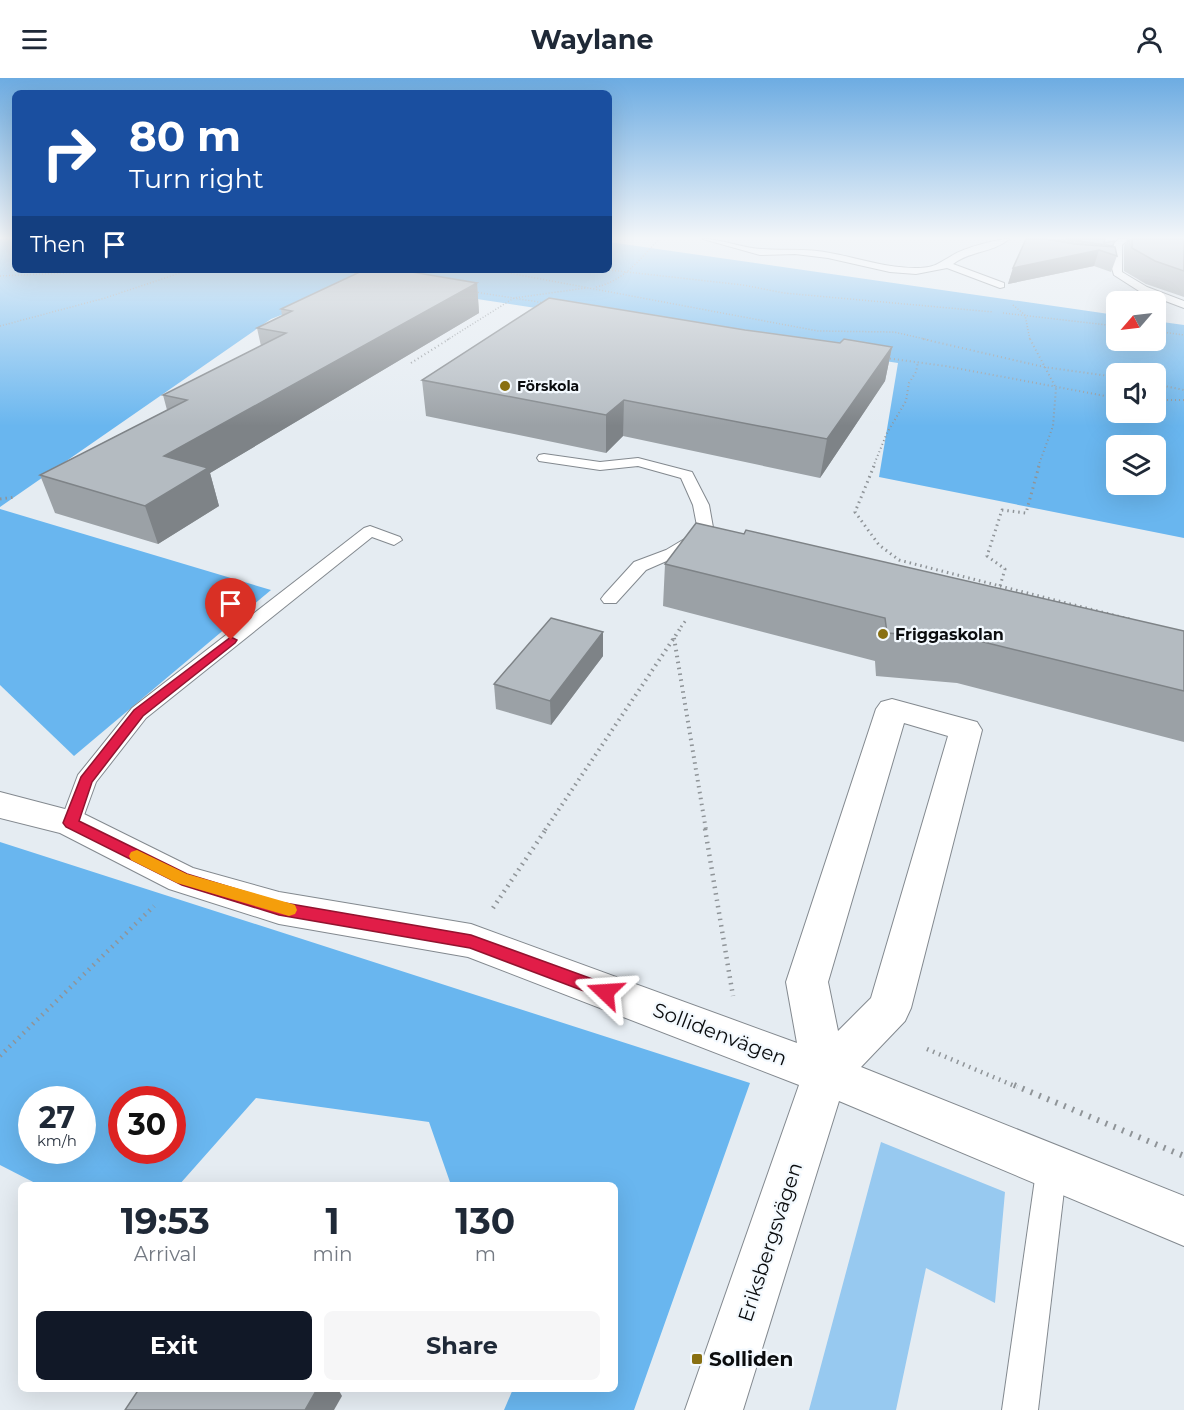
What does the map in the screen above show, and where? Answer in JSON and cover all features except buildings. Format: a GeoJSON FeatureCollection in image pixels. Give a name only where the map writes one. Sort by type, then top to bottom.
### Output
{"type":"FeatureCollection","features":[{"type":"Feature","properties":{"kind":"street"},"geometry":{"type":"LineString","coordinates":[[892,709],[966,730],[890,1008],[825,1074],[807,982],[892,709]]}},
{"type":"Feature","properties":{"kind":"street","name":"Sollidenvägen"},"geometry":{"type":"LineString","coordinates":[[0,805],[71,823],[182,879],[279,908],[471,941],[825,1074],[1052,1165],[1184,1221]]}},
{"type":"Feature","properties":{"kind":"street","name":"Eriksbergsvägen"},"geometry":{"type":"LineString","coordinates":[[714,1410],[825,1074]]}},
{"type":"Feature","properties":{"kind":"lane"},"geometry":{"type":"LineString","coordinates":[[544,458],[600,466],[638,462],[687,474],[701,505],[706,533],[672,553],[640,566],[610,599]]}},
{"type":"Feature","properties":{"kind":"lane"},"geometry":{"type":"LineString","coordinates":[[71,823],[86,780],[139,713],[370,531],[394,540]]}},
{"type":"Feature","properties":{"kind":"lane"},"geometry":{"type":"LineString","coordinates":[[1020,1410],[1052,1165]]}},
{"type":"Feature","properties":{"kind":"path"},"geometry":{"type":"LineString","coordinates":[[0,326],[93,301]]}},
{"type":"Feature","properties":{"kind":"path"},"geometry":{"type":"LineString","coordinates":[[411,363],[509,301]]}},
{"type":"Feature","properties":{"kind":"path"},"geometry":{"type":"LineString","coordinates":[[535,301],[553,304]]}},
{"type":"Feature","properties":{"kind":"path"},"geometry":{"type":"LineString","coordinates":[[660,301],[818,331],[894,332],[1044,367],[1106,376]]}},
{"type":"Feature","properties":{"kind":"path"},"geometry":{"type":"LineString","coordinates":[[858,301],[1025,315],[1106,325]]}},
{"type":"Feature","properties":{"kind":"path"},"geometry":{"type":"LineString","coordinates":[[1000,586],[1005,568],[987,556],[1002,510],[1026,513],[1040,460],[1053,426],[1056,388],[1031,343],[1025,315]]}},
{"type":"Feature","properties":{"kind":"path"},"geometry":{"type":"LineString","coordinates":[[1166,333],[1184,335]]}},
{"type":"Feature","properties":{"kind":"path"},"geometry":{"type":"LineString","coordinates":[[884,358],[918,362],[1106,396]]}},
{"type":"Feature","properties":{"kind":"path"},"geometry":{"type":"LineString","coordinates":[[918,362],[916,372],[909,383],[906,401],[887,433],[855,512],[879,545],[899,560],[1140,622]]}},
{"type":"Feature","properties":{"kind":"path"},"geometry":{"type":"LineString","coordinates":[[1166,386],[1184,390]]}},
{"type":"Feature","properties":{"kind":"path"},"geometry":{"type":"LineString","coordinates":[[1166,400],[1184,400]]}},
{"type":"Feature","properties":{"kind":"path"},"geometry":{"type":"LineString","coordinates":[[0,499],[16,497]]}},
{"type":"Feature","properties":{"kind":"path"},"geometry":{"type":"LineString","coordinates":[[471,941],[686,620]]}},
{"type":"Feature","properties":{"kind":"path"},"geometry":{"type":"LineString","coordinates":[[674,638],[740,1041]]}},
{"type":"Feature","properties":{"kind":"path"},"geometry":{"type":"LineString","coordinates":[[0,1056],[182,879]]}},
{"type":"Feature","properties":{"kind":"path"},"geometry":{"type":"LineString","coordinates":[[927,1049],[1184,1156]]}},
{"type":"Feature","properties":{"kind":"shaded area"},"geometry":{"type":"Polygon","coordinates":[[[0,301],[316,301],[271,319],[0,507],[0,301]]]}},
{"type":"Feature","properties":{"kind":"shaded area"},"geometry":{"type":"Polygon","coordinates":[[[491,301],[1020,301],[1106,314],[1106,351],[1166,351],[1166,323],[1184,325],[1184,538],[879,477],[898,363],[491,301]]]}},
{"type":"Feature","properties":{"kind":"shaded area"},"geometry":{"type":"Polygon","coordinates":[[[0,509],[271,590],[74,756],[0,685],[0,509]]]}},
{"type":"Feature","properties":{"kind":"shaded area"},"geometry":{"type":"Polygon","coordinates":[[[0,842],[750,1083],[634,1410],[504,1410],[512,1392],[618,1392],[618,1182],[450,1182],[429,1122],[256,1098],[182,1182],[33,1182],[0,1165],[0,842]]]}},
{"type":"Feature","properties":{"kind":"shaded area"},"geometry":{"type":"Polygon","coordinates":[[[881,1142],[1005,1192],[995,1303],[926,1268],[896,1410],[809,1410],[881,1142]]]}},
{"type":"Feature","properties":{"kind":"slow traffic"},"geometry":{"type":"LineString","coordinates":[[137,856],[182,879],[289,910]]}},
{"type":"Feature","properties":{"kind":"place","name":"Förskola"},"geometry":{"type":"Point","coordinates":[505,386]}},
{"type":"Feature","properties":{"kind":"place","name":"Friggaskolan"},"geometry":{"type":"Point","coordinates":[883,634]}},
{"type":"Feature","properties":{"kind":"place","name":"Solliden"},"geometry":{"type":"Point","coordinates":[697,1359]}},
{"type":"Feature","properties":{"kind":"route"},"geometry":{"type":"LineString","coordinates":[[231,640],[139,713],[86,780],[71,823],[182,879],[279,908],[471,941],[605,992]]}}]}
